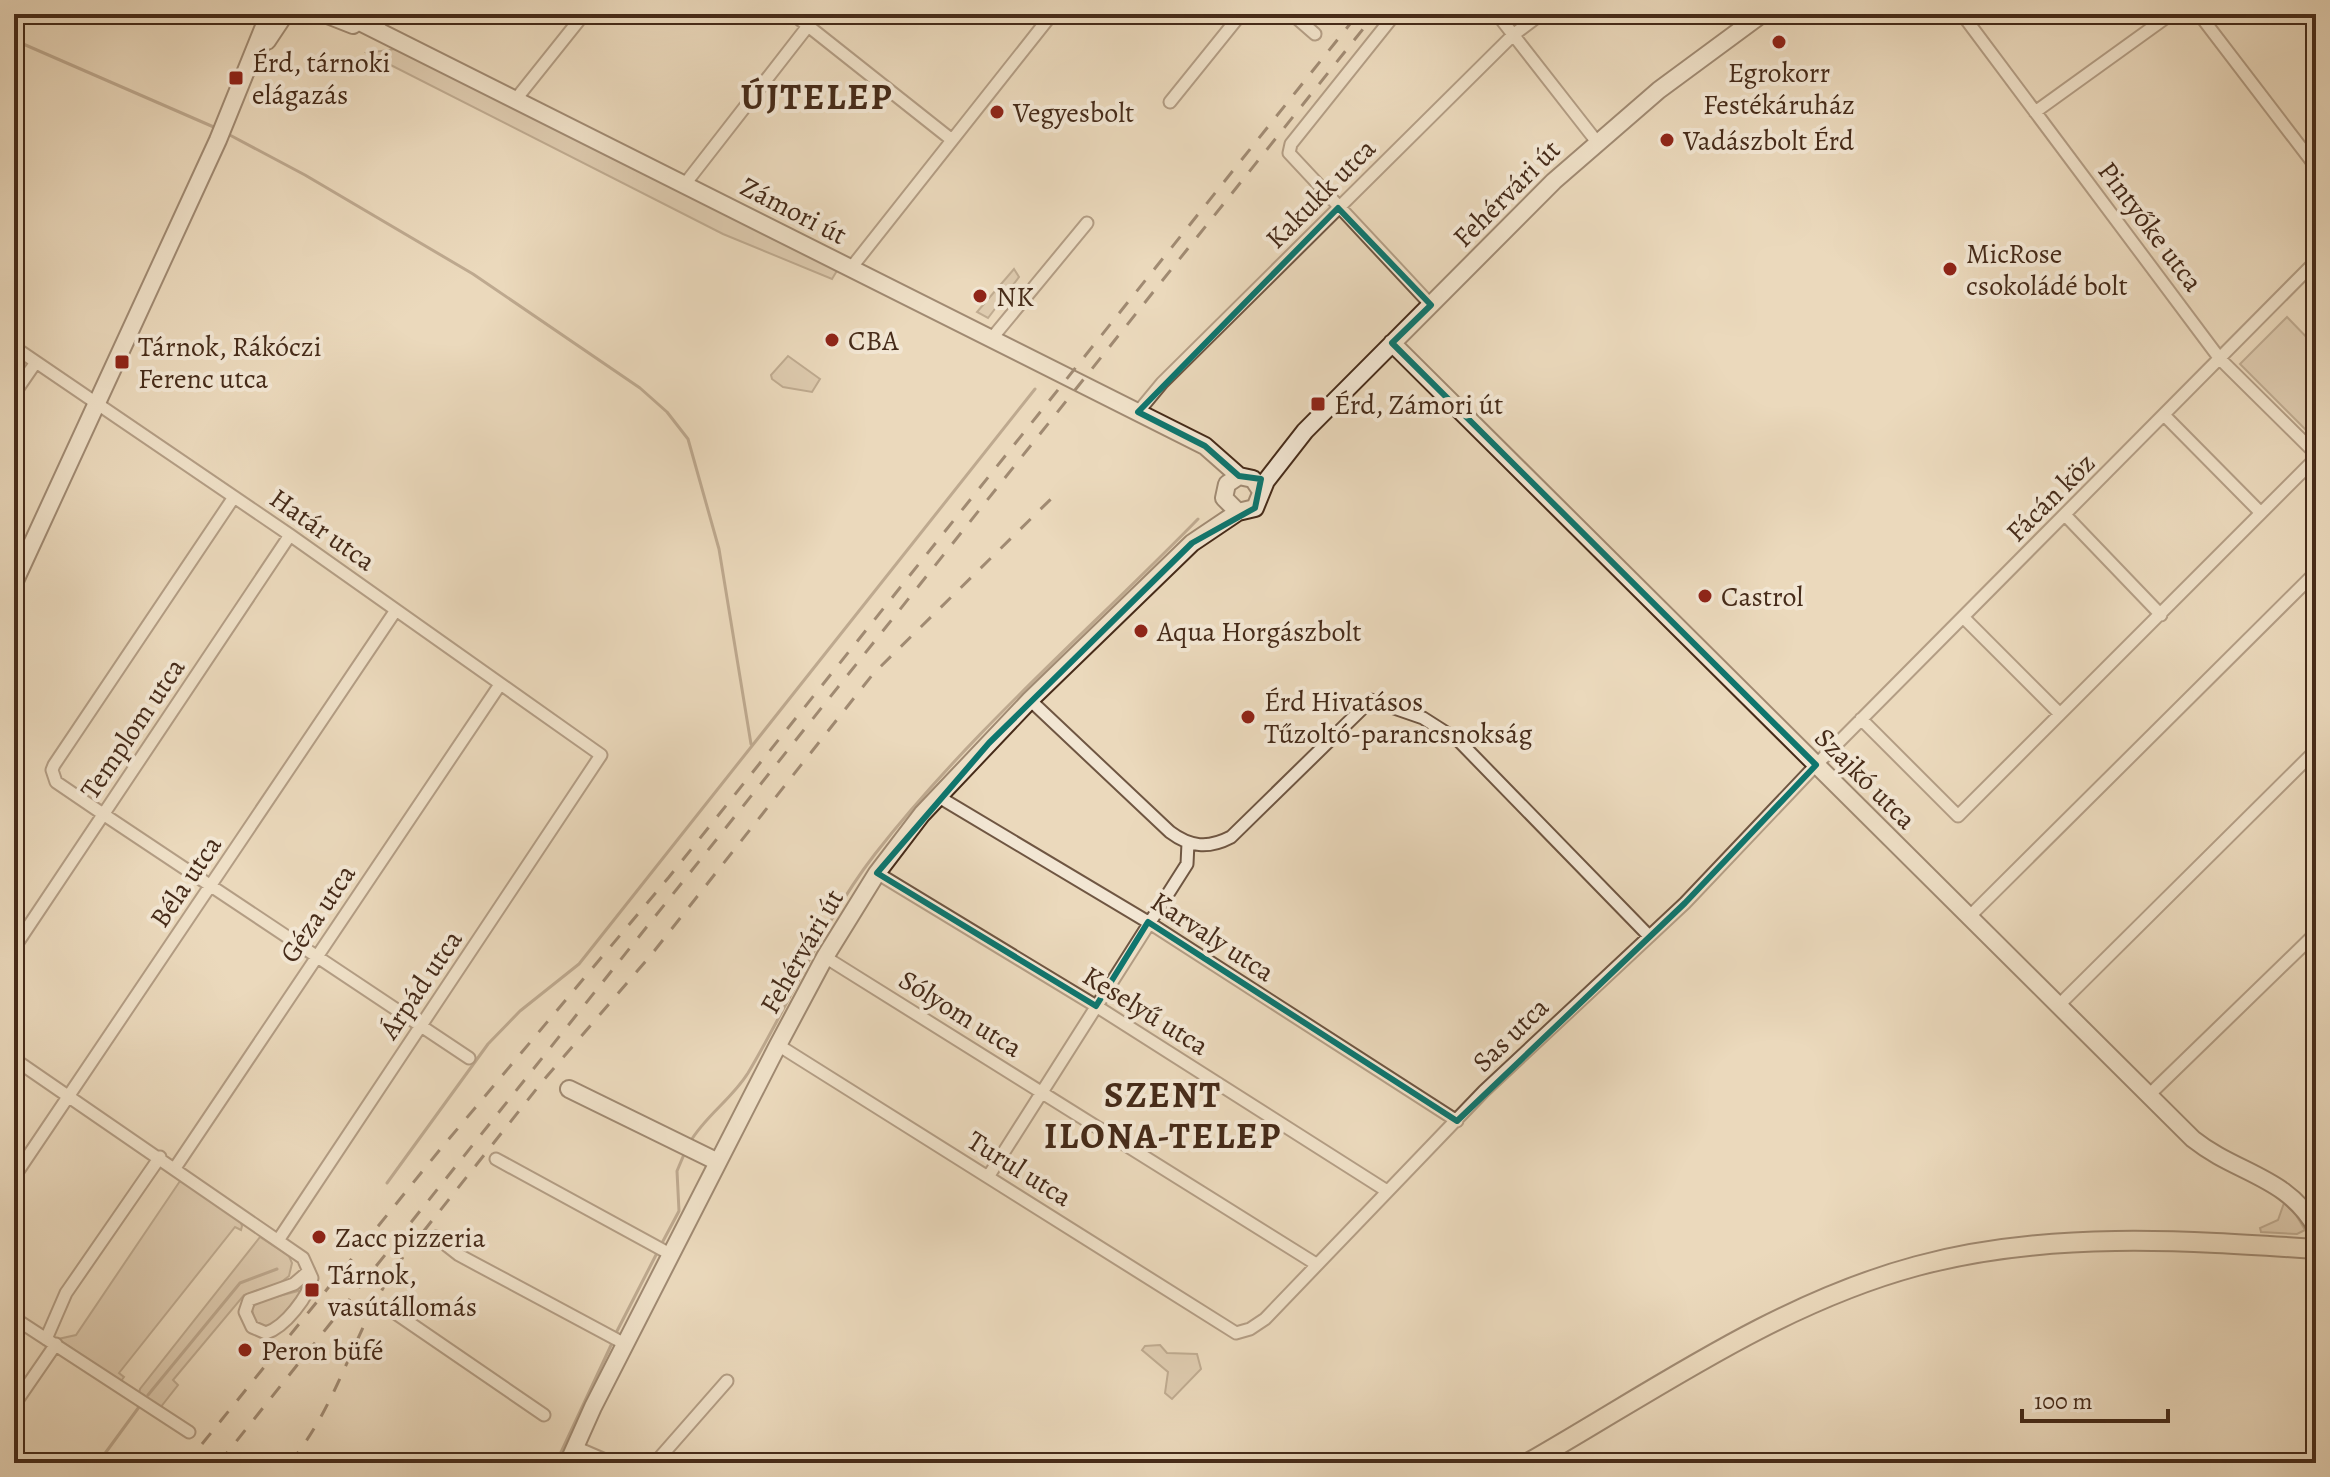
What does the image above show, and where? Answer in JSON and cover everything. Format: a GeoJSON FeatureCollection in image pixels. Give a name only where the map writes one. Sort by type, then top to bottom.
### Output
{"type":"FeatureCollection","features":[{"type":"Feature","properties":{"kind":"main road"},"geometry":{"type":"LineString","coordinates":[[14,583],[221,133],[269,14]]}},
{"type":"Feature","properties":{"kind":"main road"},"geometry":{"type":"LineString","coordinates":[[241,87],[285,14]]}},
{"type":"Feature","properties":{"kind":"main road","name":"Zámori út"},"geometry":{"type":"LineString","coordinates":[[325,14],[374,30]]}},
{"type":"Feature","properties":{"kind":"main road","name":"Zámori út"},"geometry":{"type":"LineString","coordinates":[[344,14],[1205,446],[1244,476]]}},
{"type":"Feature","properties":{"kind":"main road","name":"Fehérvári út"},"geometry":{"type":"LineString","coordinates":[[1261,491],[1305,431],[1597,142],[1659,90],[1762,14]]}},
{"type":"Feature","properties":{"kind":"main road","name":"Szajkó utca"},"geometry":{"type":"LineString","coordinates":[[1392,343],[2149,1095],[2209,1152],[2275,1184],[2295,1198],[2316,1228]]}},
{"type":"Feature","properties":{"kind":"main road","name":"Fehérvári út"},"geometry":{"type":"LineString","coordinates":[[1244,476],[1305,431]]}},
{"type":"Feature","properties":{"kind":"main road","name":"Zámori út"},"geometry":{"type":"LineString","coordinates":[[1190,439],[1216,471],[1224,493]]}},
{"type":"Feature","properties":{"kind":"main road"},"geometry":{"type":"LineString","coordinates":[[1244,476],[1261,491],[1255,508],[1238,512],[1229,507],[1224,493],[1244,476]]}},
{"type":"Feature","properties":{"kind":"main road","name":"Fehérvári út"},"geometry":{"type":"LineString","coordinates":[[1192,543],[1224,493]]}},
{"type":"Feature","properties":{"kind":"main road","name":"Fehérvári út"},"geometry":{"type":"LineString","coordinates":[[568,1463],[670,1254],[778,1045],[825,957],[877,873],[939,797],[1030,700],[1192,543],[1238,512]]}},
{"type":"Feature","properties":{"kind":"main road"},"geometry":{"type":"LineString","coordinates":[[569,1089],[718,1162]]}},
{"type":"Feature","properties":{"kind":"main road"},"geometry":{"type":"LineString","coordinates":[[1528,1463],[1776,1320],[1868,1281],[1918,1266],[2010,1248],[2073,1241],[2184,1242],[2316,1249]]}},
{"type":"Feature","properties":{"kind":"street"},"geometry":{"type":"LineString","coordinates":[[374,30],[387,14]]}},
{"type":"Feature","properties":{"kind":"street"},"geometry":{"type":"LineString","coordinates":[[516,99],[584,14]]}},
{"type":"Feature","properties":{"kind":"street"},"geometry":{"type":"LineString","coordinates":[[793,14],[952,140]]}},
{"type":"Feature","properties":{"kind":"street"},"geometry":{"type":"LineString","coordinates":[[1170,102],[1241,14]]}},
{"type":"Feature","properties":{"kind":"street"},"geometry":{"type":"LineString","coordinates":[[1292,14],[1315,34]]}},
{"type":"Feature","properties":{"kind":"street"},"geometry":{"type":"LineString","coordinates":[[1395,14],[1291,144],[1290,156],[1431,305]]}},
{"type":"Feature","properties":{"kind":"street"},"geometry":{"type":"LineString","coordinates":[[1497,14],[1597,142]]}},
{"type":"Feature","properties":{"kind":"street","name":"Kakukk utca"},"geometry":{"type":"LineString","coordinates":[[1138,412],[1162,383],[1513,35],[1541,14]]}},
{"type":"Feature","properties":{"kind":"street","name":"Pintyőke utca"},"geometry":{"type":"LineString","coordinates":[[1962,14],[2220,359],[2316,456]]}},
{"type":"Feature","properties":{"kind":"street"},"geometry":{"type":"LineString","coordinates":[[2035,112],[2171,14]]}},
{"type":"Feature","properties":{"kind":"street"},"geometry":{"type":"LineString","coordinates":[[2199,14],[2316,167]]}},
{"type":"Feature","properties":{"kind":"street"},"geometry":{"type":"LineString","coordinates":[[851,268],[1047,16]]}},
{"type":"Feature","properties":{"kind":"street"},"geometry":{"type":"LineString","coordinates":[[685,184],[808,26]]}},
{"type":"Feature","properties":{"kind":"street"},"geometry":{"type":"LineString","coordinates":[[992,338],[1087,223]]}},
{"type":"Feature","properties":{"kind":"street","name":"Fácán köz"},"geometry":{"type":"LineString","coordinates":[[1816,765],[2316,261]]}},
{"type":"Feature","properties":{"kind":"street","name":"Határ utca"},"geometry":{"type":"LineString","coordinates":[[14,347],[290,535],[499,686],[601,755]]}},
{"type":"Feature","properties":{"kind":"street"},"geometry":{"type":"LineString","coordinates":[[14,394],[36,362]]}},
{"type":"Feature","properties":{"kind":"street"},"geometry":{"type":"LineString","coordinates":[[2164,415],[2261,513]]}},
{"type":"Feature","properties":{"kind":"street"},"geometry":{"type":"LineString","coordinates":[[1861,719],[1958,816],[2316,456]]}},
{"type":"Feature","properties":{"kind":"street"},"geometry":{"type":"LineString","coordinates":[[234,497],[54,765],[53,775],[56,782],[103,814],[469,1058]]}},
{"type":"Feature","properties":{"kind":"street"},"geometry":{"type":"LineString","coordinates":[[2066,516],[2161,615]]}},
{"type":"Feature","properties":{"kind":"street","name":"Templom utca"},"geometry":{"type":"LineString","coordinates":[[14,948],[290,535]]}},
{"type":"Feature","properties":{"kind":"street"},"geometry":{"type":"LineString","coordinates":[[1968,918],[2316,572]]}},
{"type":"Feature","properties":{"kind":"street","name":"Béla utca"},"geometry":{"type":"LineString","coordinates":[[14,1177],[396,610]]}},
{"type":"Feature","properties":{"kind":"street"},"geometry":{"type":"LineString","coordinates":[[1963,617],[2060,714]]}},
{"type":"Feature","properties":{"kind":"street","name":"Géza utca"},"geometry":{"type":"LineString","coordinates":[[175,1168],[499,686]]}},
{"type":"Feature","properties":{"kind":"street"},"geometry":{"type":"LineString","coordinates":[[1030,700],[1170,832],[1188,843],[1211,846],[1231,837],[1371,700],[1447,731],[1649,936]]}},
{"type":"Feature","properties":{"kind":"street"},"geometry":{"type":"LineString","coordinates":[[2058,1006],[2316,750]]}},
{"type":"Feature","properties":{"kind":"street","name":"Árpád utca"},"geometry":{"type":"LineString","coordinates":[[279,1239],[601,755]]}},
{"type":"Feature","properties":{"kind":"street","name":"Sas utca"},"geometry":{"type":"LineString","coordinates":[[1236,1333],[1250,1329],[1265,1319],[1506,1069],[1649,936],[1816,765]]}},
{"type":"Feature","properties":{"kind":"street","name":"Karvaly utca"},"geometry":{"type":"LineString","coordinates":[[939,797],[1148,922],[1457,1121]]}},
{"type":"Feature","properties":{"kind":"street"},"geometry":{"type":"LineString","coordinates":[[988,1177],[1187,864],[1188,843]]}},
{"type":"Feature","properties":{"kind":"street","name":"Keselyű utca"},"geometry":{"type":"LineString","coordinates":[[877,873],[1096,1006],[1387,1191]]}},
{"type":"Feature","properties":{"kind":"street"},"geometry":{"type":"LineString","coordinates":[[2149,1095],[2316,933]]}},
{"type":"Feature","properties":{"kind":"street","name":"Sólyom utca"},"geometry":{"type":"LineString","coordinates":[[825,957],[1316,1264]]}},
{"type":"Feature","properties":{"kind":"street","name":"Turul utca"},"geometry":{"type":"LineString","coordinates":[[778,1045],[1236,1333]]}},
{"type":"Feature","properties":{"kind":"street"},"geometry":{"type":"LineString","coordinates":[[14,1059],[303,1258],[309,1271],[312,1283],[277,1329],[266,1333],[252,1327],[245,1312],[249,1300],[294,1284],[309,1271]]}},
{"type":"Feature","properties":{"kind":"street"},"geometry":{"type":"LineString","coordinates":[[14,1405],[51,1342],[66,1293],[160,1157]]}},
{"type":"Feature","properties":{"kind":"street"},"geometry":{"type":"LineString","coordinates":[[496,1159],[670,1254]]}},
{"type":"Feature","properties":{"kind":"street"},"geometry":{"type":"LineString","coordinates":[[436,1237],[459,1255],[625,1344]]}},
{"type":"Feature","properties":{"kind":"street"},"geometry":{"type":"LineString","coordinates":[[385,1306],[544,1415]]}},
{"type":"Feature","properties":{"kind":"street"},"geometry":{"type":"LineString","coordinates":[[14,1318],[189,1432]]}},
{"type":"Feature","properties":{"kind":"street"},"geometry":{"type":"LineString","coordinates":[[655,1463],[727,1381]]}},
{"type":"Feature","properties":{"kind":"street"},"geometry":{"type":"LineString","coordinates":[[575,1447],[612,1463]]}},
{"type":"Feature","properties":{"kind":"highlighted area"},"geometry":{"type":"Polygon","coordinates":[[[1338,208],[1431,305],[1392,343],[1816,765],[1685,903],[1457,1121],[1148,922],[1096,1006],[877,873],[989,743],[1192,543],[1255,508],[1261,479],[1239,476],[1205,446],[1138,412],[1338,208]]]}},
{"type":"Feature","properties":{"kind":"shaded area"},"geometry":{"type":"Polygon","coordinates":[[[395,49],[838,269],[832,279],[723,234],[367,53],[395,49]]]}},
{"type":"Feature","properties":{"kind":"shaded area"},"geometry":{"type":"Polygon","coordinates":[[[1014,269],[1019,277],[988,318],[977,312],[1014,269]]]}},
{"type":"Feature","properties":{"kind":"shaded area"},"geometry":{"type":"Polygon","coordinates":[[[2287,317],[2316,347],[2316,440],[2240,364],[2287,317]]]}},
{"type":"Feature","properties":{"kind":"shaded area"},"geometry":{"type":"Polygon","coordinates":[[[788,356],[820,379],[812,392],[783,387],[772,379],[771,375],[788,356]]]}},
{"type":"Feature","properties":{"kind":"shaded area"},"geometry":{"type":"Polygon","coordinates":[[[180,1181],[239,1218],[241,1230],[235,1227],[119,1373],[124,1377],[121,1381],[58,1339],[76,1335],[180,1181]]]}},
{"type":"Feature","properties":{"kind":"shaded area"},"geometry":{"type":"Polygon","coordinates":[[[2284,1203],[2305,1230],[2297,1234],[2261,1232],[2260,1228],[2278,1220],[2284,1203]]]}},
{"type":"Feature","properties":{"kind":"shaded area"},"geometry":{"type":"Polygon","coordinates":[[[260,1237],[289,1256],[292,1263],[289,1276],[280,1283],[244,1295],[173,1380],[178,1385],[160,1408],[139,1393],[140,1389],[260,1237]]]}},
{"type":"Feature","properties":{"kind":"shaded area"},"geometry":{"type":"Polygon","coordinates":[[[302,1290],[277,1323],[265,1328],[255,1323],[252,1309],[256,1302],[302,1290]]]}},
{"type":"Feature","properties":{"kind":"shaded area"},"geometry":{"type":"Polygon","coordinates":[[[1160,1345],[1167,1353],[1197,1354],[1201,1369],[1172,1399],[1165,1393],[1168,1372],[1142,1350],[1145,1346],[1160,1345]]]}},
{"type":"Feature","properties":{"kind":"waterway"},"geometry":{"type":"LineString","coordinates":[[14,40],[216,128]]}},
{"type":"Feature","properties":{"kind":"waterway"},"geometry":{"type":"LineString","coordinates":[[226,133],[305,175],[473,274],[640,388],[667,412],[688,439],[719,549],[751,744]]}},
{"type":"Feature","properties":{"kind":"waterway"},"geometry":{"type":"LineString","coordinates":[[387,1183],[488,1044],[520,1011],[579,964],[1035,389]]}},
{"type":"Feature","properties":{"kind":"waterway"},"geometry":{"type":"LineString","coordinates":[[690,1142],[748,1073],[839,906],[875,854],[991,723],[1198,519]]}},
{"type":"Feature","properties":{"kind":"waterway"},"geometry":{"type":"LineString","coordinates":[[662,1243],[679,1211],[677,1171],[685,1152]]}},
{"type":"Feature","properties":{"kind":"waterway"},"geometry":{"type":"LineString","coordinates":[[616,1333],[658,1251]]}},
{"type":"Feature","properties":{"kind":"waterway"},"geometry":{"type":"LineString","coordinates":[[148,1395],[240,1283],[277,1269]]}},
{"type":"Feature","properties":{"kind":"waterway"},"geometry":{"type":"LineString","coordinates":[[556,1463],[613,1341]]}},
{"type":"Feature","properties":{"kind":"waterway"},"geometry":{"type":"LineString","coordinates":[[98,1463],[139,1407]]}},
{"type":"Feature","properties":{"kind":"railway"},"geometry":{"type":"LineString","coordinates":[[202,1444],[438,1152],[669,877],[1358,14]]}},
{"type":"Feature","properties":{"kind":"railway"},"geometry":{"type":"LineString","coordinates":[[219,1463],[1375,14]]}},
{"type":"Feature","properties":{"kind":"railway"},"geometry":{"type":"LineString","coordinates":[[423,1232],[542,1082],[651,955],[873,674],[1055,495]]}},
{"type":"Feature","properties":{"kind":"railway"},"geometry":{"type":"LineString","coordinates":[[290,1463],[323,1413],[372,1308],[403,1257]]}},
{"type":"Feature","properties":{"kind":"place","name":"Egrokorr Festékáruház"},"geometry":{"type":"Point","coordinates":[1779,42]}},
{"type":"Feature","properties":{"kind":"place","name":"Érd, tárnoki elágazás"},"geometry":{"type":"Point","coordinates":[236,78]}},
{"type":"Feature","properties":{"kind":"place","name":"Vegyesbolt"},"geometry":{"type":"Point","coordinates":[997,112]}},
{"type":"Feature","properties":{"kind":"place","name":"Vadászbolt Érd"},"geometry":{"type":"Point","coordinates":[1667,140]}},
{"type":"Feature","properties":{"kind":"place","name":"MicRose csokoládé bolt"},"geometry":{"type":"Point","coordinates":[1950,269]}},
{"type":"Feature","properties":{"kind":"place","name":"NK"},"geometry":{"type":"Point","coordinates":[980,296]}},
{"type":"Feature","properties":{"kind":"place","name":"CBA"},"geometry":{"type":"Point","coordinates":[832,340]}},
{"type":"Feature","properties":{"kind":"place","name":"Tárnok, Rákóczi Ferenc utca"},"geometry":{"type":"Point","coordinates":[122,362]}},
{"type":"Feature","properties":{"kind":"place","name":"Érd, Zámori út"},"geometry":{"type":"Point","coordinates":[1318,404]}},
{"type":"Feature","properties":{"kind":"place","name":"Castrol"},"geometry":{"type":"Point","coordinates":[1705,596]}},
{"type":"Feature","properties":{"kind":"place","name":"Aqua Horgászbolt"},"geometry":{"type":"Point","coordinates":[1141,631]}},
{"type":"Feature","properties":{"kind":"place","name":"Érd Hivatásos Tűzoltó-parancsnokság"},"geometry":{"type":"Point","coordinates":[1248,717]}},
{"type":"Feature","properties":{"kind":"place","name":"Zacc pizzeria"},"geometry":{"type":"Point","coordinates":[319,1237]}},
{"type":"Feature","properties":{"kind":"place","name":"Tárnok, vasútállomás"},"geometry":{"type":"Point","coordinates":[312,1290]}},
{"type":"Feature","properties":{"kind":"place","name":"Peron büfé"},"geometry":{"type":"Point","coordinates":[245,1350]}},
{"type":"Feature","properties":{"kind":"district","name":"ÚJTELEP"},"geometry":{"type":"Point","coordinates":[817,96]}},
{"type":"Feature","properties":{"kind":"district","name":"SZENT ILONA-TELEP"},"geometry":{"type":"Point","coordinates":[1163,1114]}}]}
